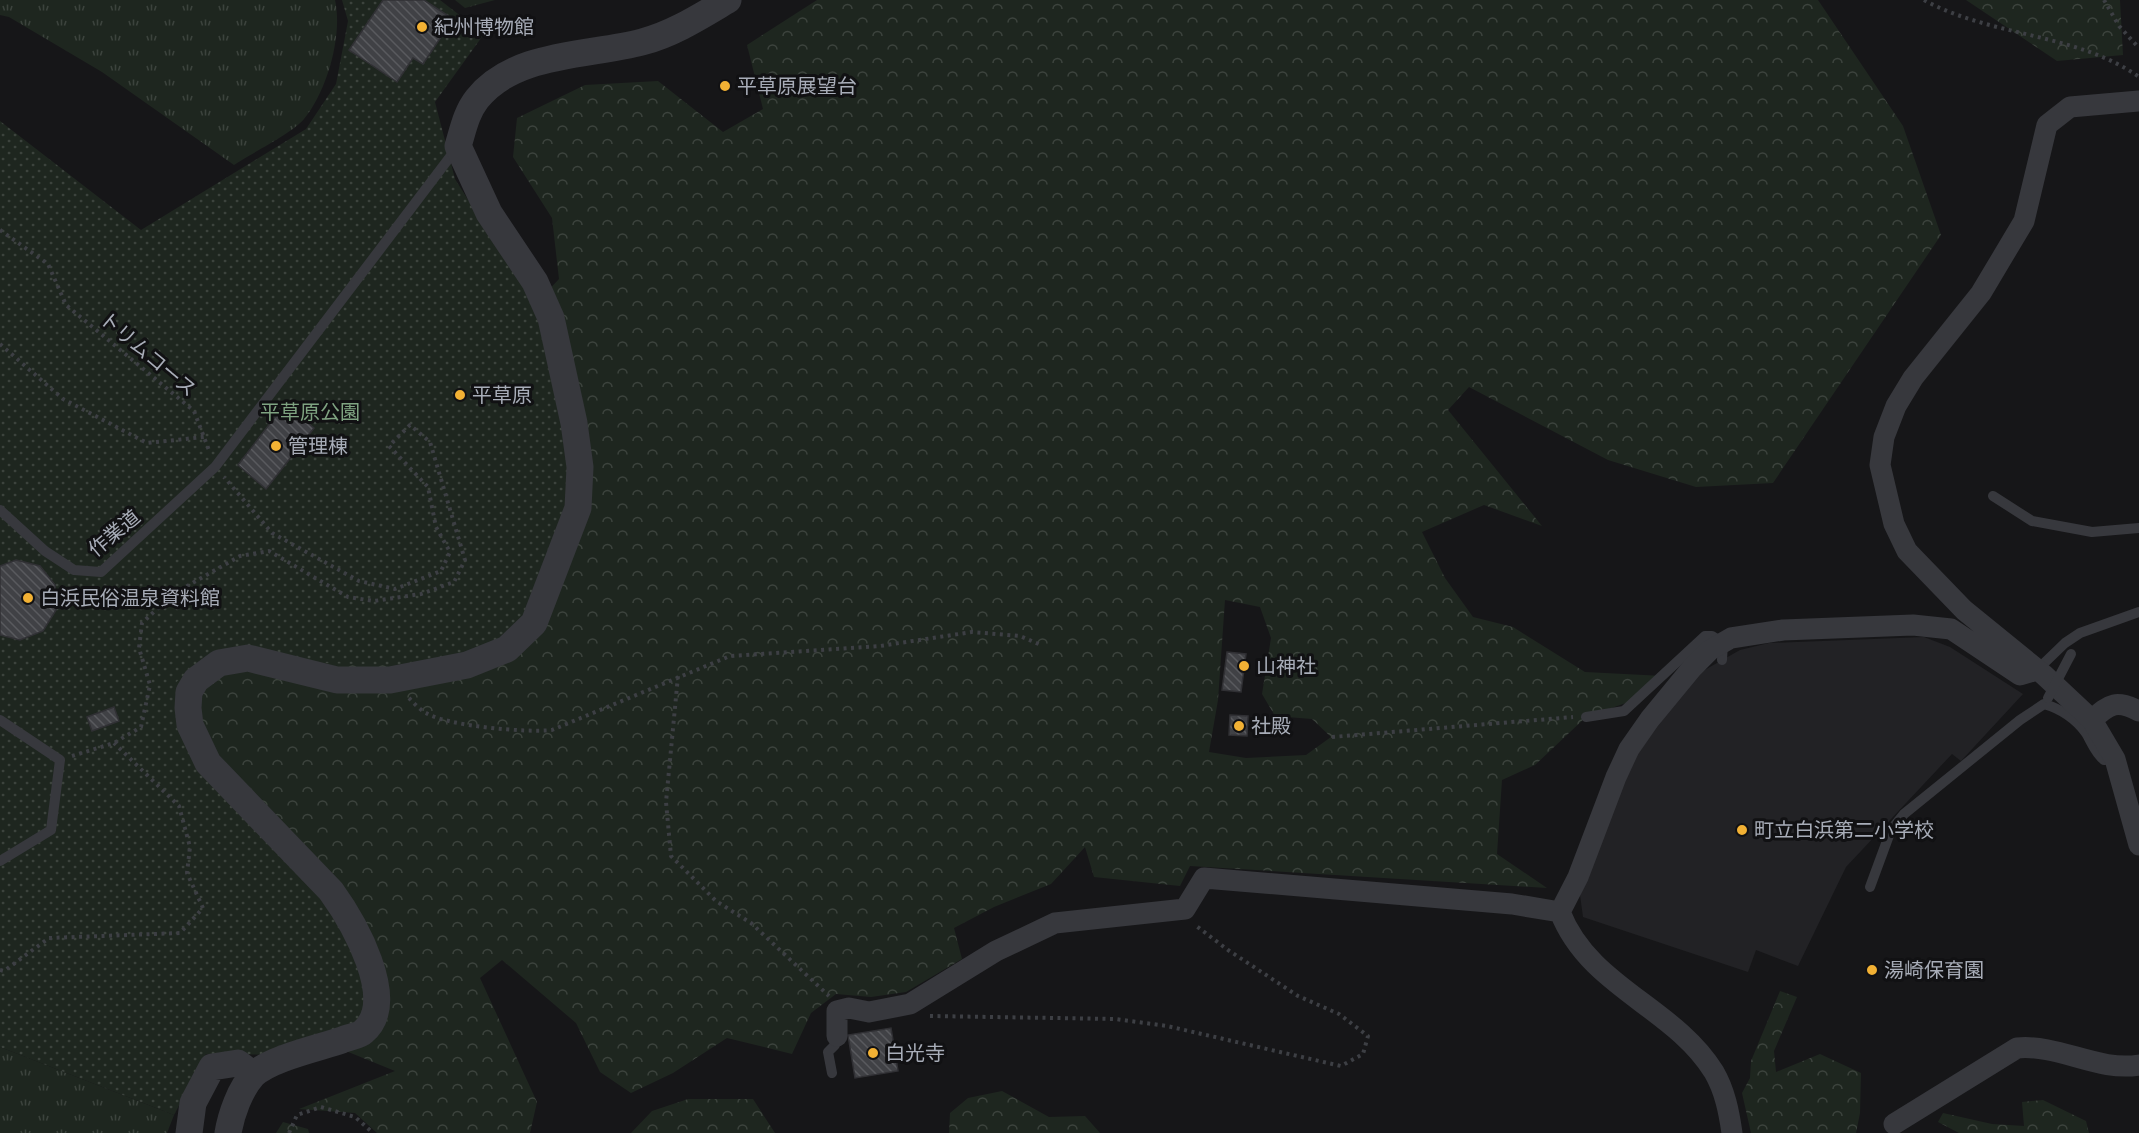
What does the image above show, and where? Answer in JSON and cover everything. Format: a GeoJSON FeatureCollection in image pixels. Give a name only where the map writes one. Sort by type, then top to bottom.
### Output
{"type":"FeatureCollection","features":[{"type":"Feature","properties":{"kind":"street"},"geometry":{"type":"LineString","coordinates":[[228,1133],[234,1108],[254,1075],[275,1063],[363,1032],[374,1016],[377,993],[359,938],[348,914],[331,891],[208,763],[190,725],[189,692],[206,670],[219,663],[241,658],[263,660],[337,680],[390,680],[467,665],[507,649],[534,623],[578,508],[580,467],[575,434],[550,318],[535,282],[489,213],[458,146],[468,115],[477,99],[493,84],[514,71],[573,54],[644,42],[681,27],[728,0]]}},
{"type":"Feature","properties":{"kind":"street"},"geometry":{"type":"LineString","coordinates":[[2139,101],[2070,107],[2047,125],[2024,221],[1981,293],[1913,378],[1896,406],[1884,437],[1880,465],[1894,524],[1907,551],[1964,610],[2037,669],[2092,720],[2115,759],[2139,845]]}},
{"type":"Feature","properties":{"kind":"street"},"geometry":{"type":"LineString","coordinates":[[1560,912],[1578,877],[1611,788],[1629,749],[1650,719],[1692,668],[1710,650],[1722,651],[1731,638],[1783,630],[1912,625],[1958,632],[2020,675],[2037,669]]}},
{"type":"Feature","properties":{"kind":"street"},"geometry":{"type":"LineString","coordinates":[[2092,720],[2116,703],[2125,704],[2139,711]]}},
{"type":"Feature","properties":{"kind":"street"},"geometry":{"type":"LineString","coordinates":[[837,1036],[837,1011],[849,1008],[869,1012],[910,1004],[996,951],[1055,924],[1185,909],[1204,878],[1512,904],[1560,912]]}},
{"type":"Feature","properties":{"kind":"street"},"geometry":{"type":"LineString","coordinates":[[1560,912],[1576,944],[1594,966],[1660,1018],[1695,1050],[1713,1071],[1724,1093],[1732,1133]]}},
{"type":"Feature","properties":{"kind":"street"},"geometry":{"type":"LineString","coordinates":[[1894,1124],[2017,1048],[2034,1047],[2111,1065],[2139,1065]]}},
{"type":"Feature","properties":{"kind":"street"},"geometry":{"type":"LineString","coordinates":[[189,1133],[193,1103],[212,1067],[238,1062],[254,1075]]}},
{"type":"Feature","properties":{"kind":"lane","name":"作業道"},"geometry":{"type":"LineString","coordinates":[[0,510],[45,551],[74,570],[101,572],[215,466],[458,146]]}},
{"type":"Feature","properties":{"kind":"lane"},"geometry":{"type":"LineString","coordinates":[[1993,496],[2032,521],[2092,532],[2139,528]]}},
{"type":"Feature","properties":{"kind":"lane"},"geometry":{"type":"LineString","coordinates":[[2037,669],[2065,643],[2080,633],[2139,612]]}},
{"type":"Feature","properties":{"kind":"lane"},"geometry":{"type":"LineString","coordinates":[[1870,887],[1891,830],[1904,813],[2046,701],[2080,633]]}},
{"type":"Feature","properties":{"kind":"lane"},"geometry":{"type":"LineString","coordinates":[[1586,717],[1624,711],[1705,636],[1712,636],[1722,651]]}},
{"type":"Feature","properties":{"kind":"lane"},"geometry":{"type":"LineString","coordinates":[[2046,701],[2073,718],[2086,734],[2098,755],[2104,760],[2115,759]]}},
{"type":"Feature","properties":{"kind":"lane"},"geometry":{"type":"LineString","coordinates":[[0,720],[60,760],[51,830],[0,861]]}},
{"type":"Feature","properties":{"kind":"lane"},"geometry":{"type":"LineString","coordinates":[[832,1073],[828,1052],[835,1046],[837,1036]]}},
{"type":"Feature","properties":{"kind":"path"},"geometry":{"type":"LineString","coordinates":[[1924,0],[2023,35],[2085,50],[2118,62],[2139,77]]}},
{"type":"Feature","properties":{"kind":"path"},"geometry":{"type":"LineString","coordinates":[[2104,0],[2119,26],[2139,48]]}},
{"type":"Feature","properties":{"kind":"path","name":"トリムコース"},"geometry":{"type":"LineString","coordinates":[[0,230],[48,264],[66,306],[194,411],[215,466],[272,533],[359,581],[395,589],[441,571],[450,552],[436,527],[428,487],[389,446],[410,425],[430,442],[465,560],[454,582],[421,594],[374,601],[348,597],[269,551],[240,556],[173,594],[142,623],[140,648],[150,685],[141,727],[114,743],[60,760]]}},
{"type":"Feature","properties":{"kind":"path"},"geometry":{"type":"LineString","coordinates":[[0,344],[63,399],[147,443],[204,436]]}},
{"type":"Feature","properties":{"kind":"path"},"geometry":{"type":"LineString","coordinates":[[390,680],[427,714],[449,720],[532,733],[552,730],[730,656],[880,646],[972,632],[1020,636],[1041,645]]}},
{"type":"Feature","properties":{"kind":"path"},"geometry":{"type":"LineString","coordinates":[[678,676],[666,802],[671,856],[716,901],[751,922],[809,977]]}},
{"type":"Feature","properties":{"kind":"path"},"geometry":{"type":"LineString","coordinates":[[1332,737],[1557,717]]}},
{"type":"Feature","properties":{"kind":"path"},"geometry":{"type":"LineString","coordinates":[[0,970],[4,971],[49,938],[180,933],[203,908],[187,873],[190,847],[179,806],[114,743]]}},
{"type":"Feature","properties":{"kind":"path"},"geometry":{"type":"LineString","coordinates":[[919,1015],[1115,1019],[1167,1026],[1341,1066],[1363,1054],[1368,1036],[1339,1014],[1298,996],[1228,951],[1192,923],[1185,909]]}},
{"type":"Feature","properties":{"kind":"path"},"geometry":{"type":"LineString","coordinates":[[290,1133],[297,1115],[321,1107],[355,1117],[373,1133]]}},
{"type":"Feature","properties":{"kind":"shaded area","name":"町立白浜第二小学校"},"geometry":{"type":"Polygon","coordinates":[[[1924,637],[1950,647],[2023,694],[1961,761],[1952,754],[1846,867],[1798,966],[1756,950],[1748,972],[1583,917],[1580,895],[1631,763],[1694,676],[1740,650],[1769,643],[1924,637]]]}},
{"type":"Feature","properties":{"kind":"green space"},"geometry":{"type":"Polygon","coordinates":[[[0,0],[335,0],[337,29],[326,78],[320,94],[304,119],[282,136],[234,165],[102,72],[9,17],[0,15],[0,0]]]}},
{"type":"Feature","properties":{"kind":"green space","name":"平草原公園"},"geometry":{"type":"Polygon","coordinates":[[[342,0],[440,0],[484,34],[435,102],[455,179],[538,311],[569,435],[572,488],[531,609],[502,638],[457,659],[394,665],[323,663],[211,653],[175,683],[181,731],[330,900],[365,980],[364,1016],[298,1055],[206,1054],[174,1115],[0,1047],[0,121],[141,230],[306,129],[336,84],[348,21],[342,0]]]}},
{"type":"Feature","properties":{"kind":"green space"},"geometry":{"type":"Polygon","coordinates":[[[455,0],[495,0],[465,8],[455,0]]]}},
{"type":"Feature","properties":{"kind":"green space"},"geometry":{"type":"Polygon","coordinates":[[[817,0],[1818,0],[1903,126],[1941,235],[1773,483],[1696,487],[1608,460],[1469,387],[1448,410],[1542,526],[1484,505],[1422,532],[1445,578],[1473,617],[1513,627],[1585,672],[1663,676],[1640,698],[1586,717],[1535,765],[1502,780],[1497,854],[1547,888],[1190,866],[1180,886],[1094,877],[1085,847],[1051,884],[994,907],[954,928],[962,959],[906,992],[871,997],[836,994],[811,1013],[792,1054],[727,1038],[673,1073],[631,1093],[600,1072],[576,1023],[502,960],[480,978],[537,1102],[530,1133],[377,1133],[355,1113],[299,1109],[395,1071],[282,1025],[137,579],[442,403],[559,279],[552,218],[513,157],[517,118],[585,85],[658,81],[723,132],[763,109],[747,45],[817,0]],[[1225,600],[1218,700],[1209,752],[1246,758],[1306,755],[1331,737],[1312,719],[1275,716],[1262,694],[1271,638],[1260,607],[1225,600]]]}},
{"type":"Feature","properties":{"kind":"green space"},"geometry":{"type":"Polygon","coordinates":[[[1966,0],[2120,0],[2123,55],[2057,61],[1966,0]]]}},
{"type":"Feature","properties":{"kind":"green space"},"geometry":{"type":"Polygon","coordinates":[[[1780,991],[1797,997],[1774,1051],[1776,1072],[1820,1054],[1861,1073],[1860,1113],[1856,1133],[1751,1133],[1742,1093],[1750,1078],[1751,1061],[1780,991]]]}},
{"type":"Feature","properties":{"kind":"green space"},"geometry":{"type":"Polygon","coordinates":[[[0,1047],[174,1115],[167,1133],[0,1133],[0,1047]]]}},
{"type":"Feature","properties":{"kind":"green space"},"geometry":{"type":"Polygon","coordinates":[[[1002,1091],[1049,1117],[1085,1116],[1100,1133],[949,1133],[950,1113],[968,1098],[1002,1091]]]}},
{"type":"Feature","properties":{"kind":"green space"},"geometry":{"type":"Polygon","coordinates":[[[688,1099],[753,1099],[775,1133],[631,1133],[652,1111],[688,1099]]]}},
{"type":"Feature","properties":{"kind":"green space"},"geometry":{"type":"Polygon","coordinates":[[[2043,1100],[2086,1121],[2089,1133],[1959,1133],[1938,1122],[1943,1113],[1992,1124],[2024,1126],[2022,1102],[2043,1100]]]}},
{"type":"Feature","properties":{"kind":"green space"},"geometry":{"type":"Polygon","coordinates":[[[283,1122],[308,1129],[309,1133],[276,1133],[283,1122]]]}},
{"type":"Feature","properties":{"kind":"building"},"geometry":{"type":"Polygon","coordinates":[[[383,0],[424,0],[453,19],[423,64],[413,58],[397,82],[349,50],[383,0]]]}},
{"type":"Feature","properties":{"kind":"building","name":"管理棟"},"geometry":{"type":"Polygon","coordinates":[[[285,404],[314,428],[266,489],[238,465],[285,404]]]}},
{"type":"Feature","properties":{"kind":"building","name":"白浜民俗温泉資料館"},"geometry":{"type":"Polygon","coordinates":[[[16,560],[40,566],[55,585],[56,610],[43,631],[20,640],[0,635],[0,566],[16,560]]]}},
{"type":"Feature","properties":{"kind":"building"},"geometry":{"type":"Polygon","coordinates":[[[1227,652],[1246,654],[1241,692],[1222,690],[1227,652]]]}},
{"type":"Feature","properties":{"kind":"building"},"geometry":{"type":"Polygon","coordinates":[[[114,707],[119,721],[92,731],[87,717],[114,707]]]}},
{"type":"Feature","properties":{"kind":"building","name":"社殿"},"geometry":{"type":"Polygon","coordinates":[[[1230,715],[1248,716],[1247,736],[1229,735],[1230,715]]]}},
{"type":"Feature","properties":{"kind":"building","name":"白光寺"},"geometry":{"type":"Polygon","coordinates":[[[891,1028],[898,1071],[855,1078],[848,1035],[891,1028]]]}},
{"type":"Feature","properties":{"kind":"place","name":"紀州博物館"},"geometry":{"type":"Point","coordinates":[422,27]}},
{"type":"Feature","properties":{"kind":"place","name":"平草原展望台"},"geometry":{"type":"Point","coordinates":[725,86]}},
{"type":"Feature","properties":{"kind":"place","name":"平草原"},"geometry":{"type":"Point","coordinates":[460,395]}},
{"type":"Feature","properties":{"kind":"place","name":"管理棟"},"geometry":{"type":"Point","coordinates":[276,446]}},
{"type":"Feature","properties":{"kind":"place","name":"白浜民俗温泉資料館"},"geometry":{"type":"Point","coordinates":[28,598]}},
{"type":"Feature","properties":{"kind":"place","name":"山神社"},"geometry":{"type":"Point","coordinates":[1244,666]}},
{"type":"Feature","properties":{"kind":"place","name":"社殿"},"geometry":{"type":"Point","coordinates":[1239,726]}},
{"type":"Feature","properties":{"kind":"place","name":"町立白浜第二小学校"},"geometry":{"type":"Point","coordinates":[1742,830]}},
{"type":"Feature","properties":{"kind":"place","name":"湯崎保育園"},"geometry":{"type":"Point","coordinates":[1872,970]}},
{"type":"Feature","properties":{"kind":"place","name":"白光寺"},"geometry":{"type":"Point","coordinates":[873,1053]}}]}
